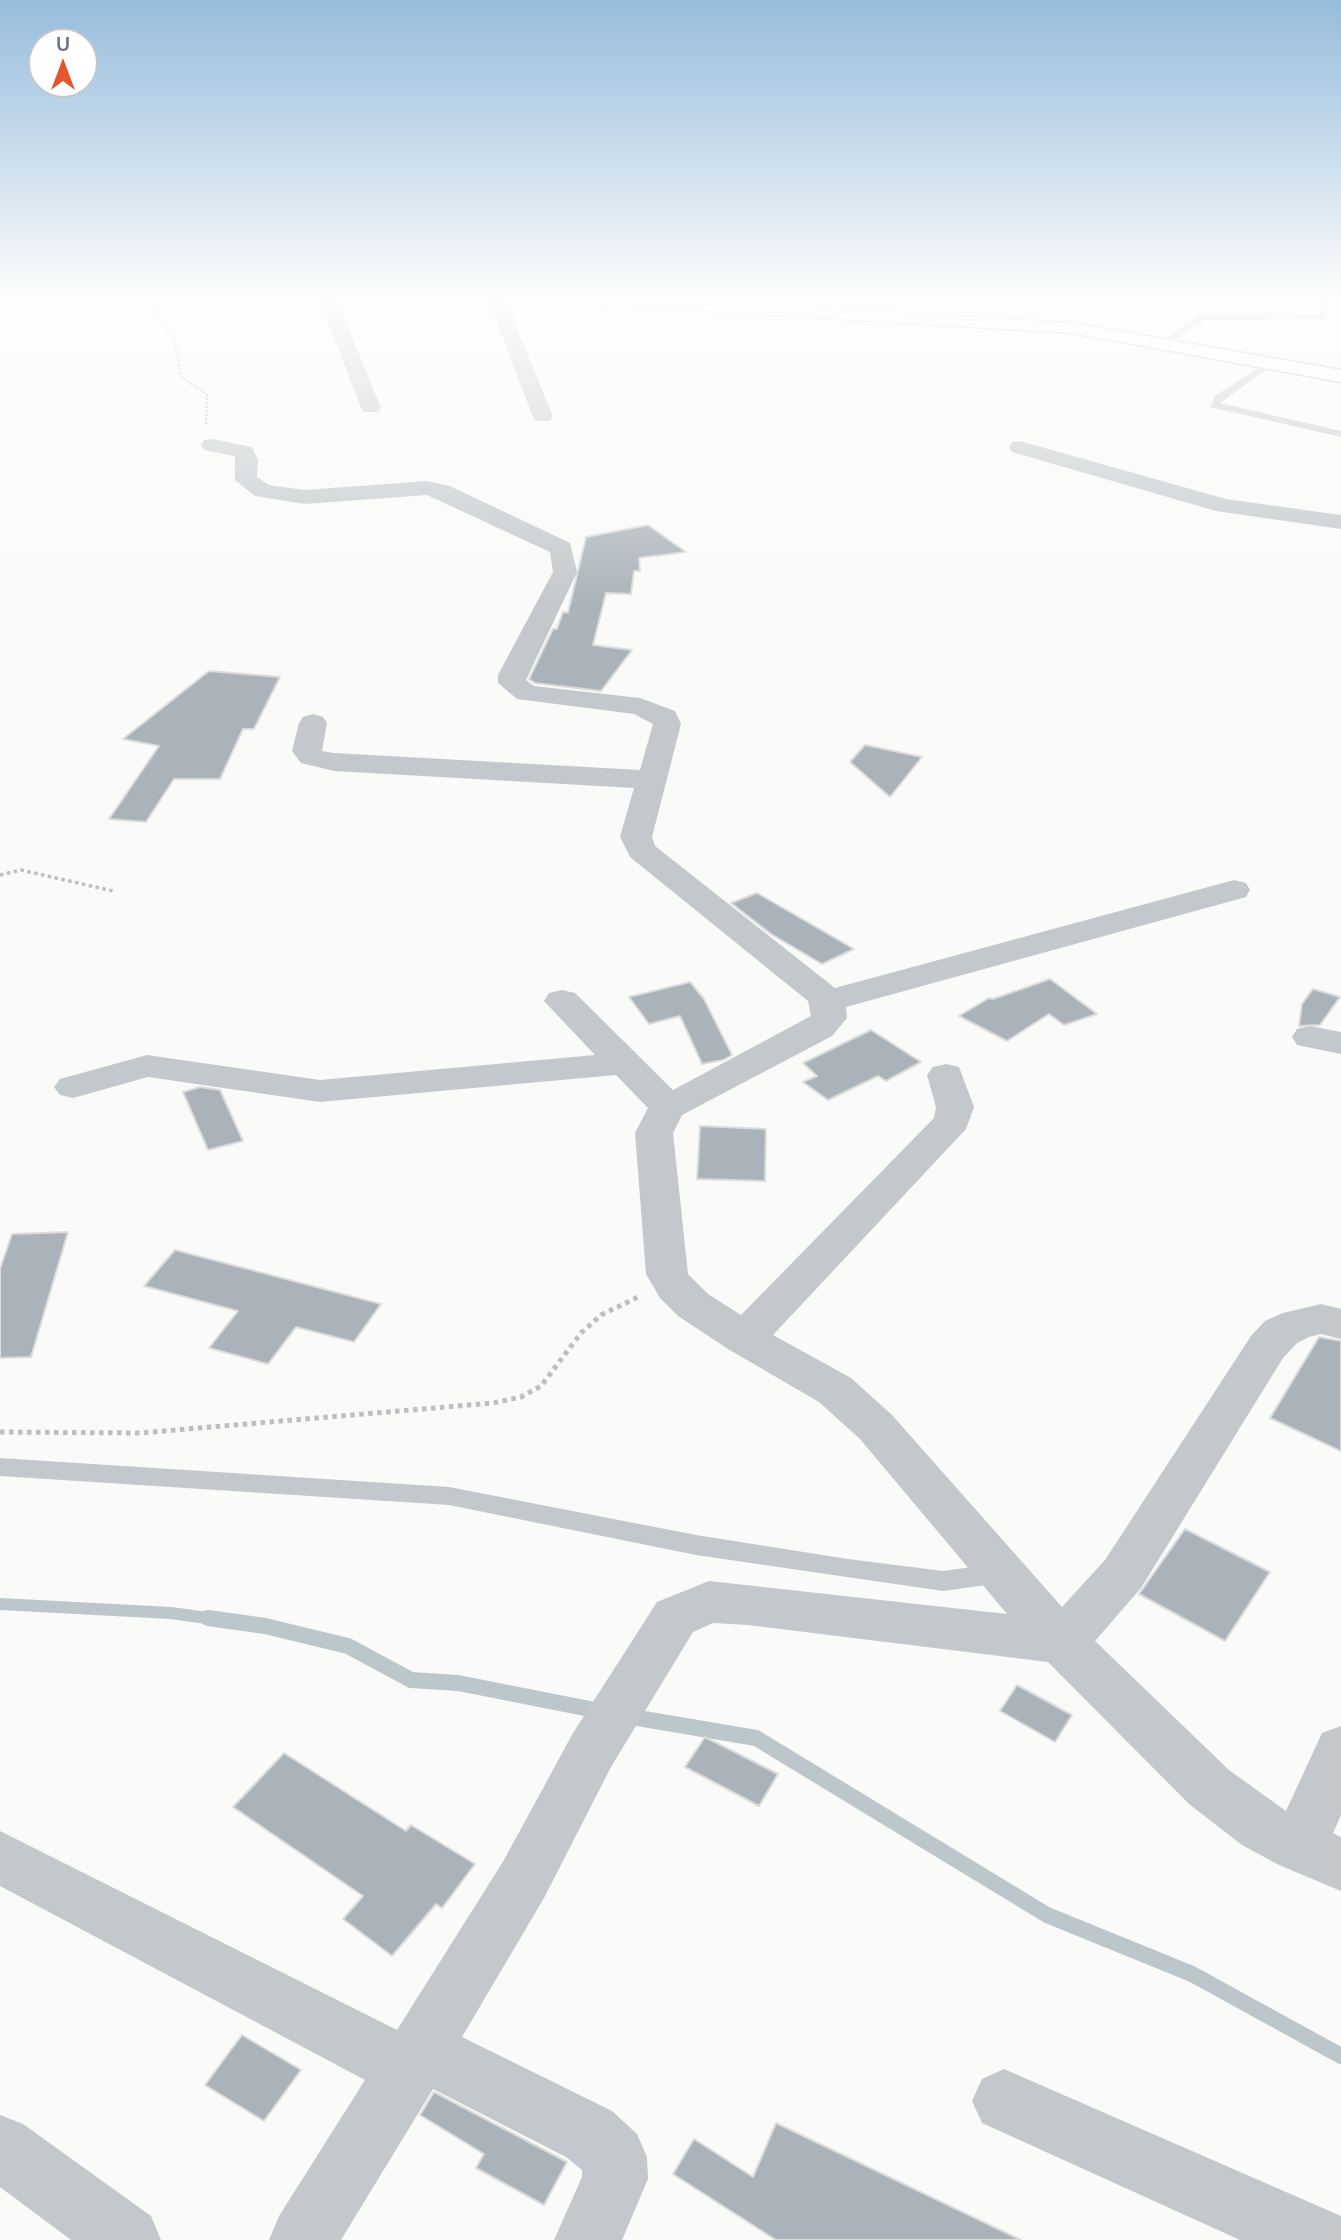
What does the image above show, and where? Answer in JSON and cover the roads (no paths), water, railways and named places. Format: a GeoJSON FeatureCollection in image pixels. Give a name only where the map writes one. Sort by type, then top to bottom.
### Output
{"type":"FeatureCollection","features":[{"type":"Feature","properties":{"kind":"street"},"geometry":{"type":"LineString","coordinates":[[368,401],[371,408]]}},
{"type":"Feature","properties":{"kind":"street"},"geometry":{"type":"LineString","coordinates":[[536,401],[543,417]]}},
{"type":"Feature","properties":{"kind":"street"},"geometry":{"type":"LineString","coordinates":[[212,445],[244,452],[247,460],[246,480],[263,491],[305,497],[427,488],[442,491],[562,548],[565,572],[511,680],[516,688],[527,693],[640,706],[660,712],[667,723],[636,837],[641,850],[823,996],[829,1018],[820,1028],[669,1107],[654,1133],[667,1274],[674,1289],[693,1305],[744,1338],[835,1390],[876,1427],[1062,1642],[1209,1787],[1262,1828],[1320,1856],[1341,1750]]}},
{"type":"Feature","properties":{"kind":"street"},"geometry":{"type":"LineString","coordinates":[[1020,447],[1224,506],[1341,522]]}},
{"type":"Feature","properties":{"kind":"street"},"geometry":{"type":"LineString","coordinates":[[313,723],[307,751],[311,757],[334,762],[652,780]]}},
{"type":"Feature","properties":{"kind":"street"},"geometry":{"type":"LineString","coordinates":[[826,1002],[1234,890]]}},
{"type":"Feature","properties":{"kind":"street"},"geometry":{"type":"LineString","coordinates":[[562,1001],[669,1107]]}},
{"type":"Feature","properties":{"kind":"street"},"geometry":{"type":"LineString","coordinates":[[73,1087],[147,1066],[320,1091],[625,1063]]}},
{"type":"Feature","properties":{"kind":"street"},"geometry":{"type":"LineString","coordinates":[[744,1338],[952,1121],[956,1107],[946,1075]]}},
{"type":"Feature","properties":{"kind":"street"},"geometry":{"type":"LineString","coordinates":[[1062,1642],[1123,1574],[1268,1347],[1281,1332],[1298,1324],[1321,1319],[1341,1324]]}},
{"type":"Feature","properties":{"kind":"street"},"geometry":{"type":"LineString","coordinates":[[303,2240],[524,1879],[592,1750],[675,1617],[709,1602],[748,1604],[1062,1642]]}},
{"type":"Feature","properties":{"kind":"street"},"geometry":{"type":"LineString","coordinates":[[0,1857],[415,2060],[589,2134],[614,2157],[615,2179],[588,2240]]}},
{"type":"Feature","properties":{"kind":"street"},"geometry":{"type":"LineString","coordinates":[[1004,2101],[1317,2240]]}},
{"type":"Feature","properties":{"kind":"street"},"geometry":{"type":"LineString","coordinates":[[0,2147],[127,2240]]}},
{"type":"Feature","properties":{"kind":"lane"},"geometry":{"type":"LineString","coordinates":[[1217,401],[1214,405],[1341,434]]}},
{"type":"Feature","properties":{"kind":"lane"},"geometry":{"type":"LineString","coordinates":[[0,1467],[449,1496],[696,1545],[848,1569],[943,1581],[1002,1573]]}},
{"type":"Feature","properties":{"kind":"waterway"},"geometry":{"type":"LineString","coordinates":[[0,1604],[171,1613],[221,1620]]}},
{"type":"Feature","properties":{"kind":"waterway"},"geometry":{"type":"LineString","coordinates":[[208,1618],[265,1626],[348,1646],[411,1680],[458,1683],[600,1711]]}},
{"type":"Feature","properties":{"kind":"waterway"},"geometry":{"type":"LineString","coordinates":[[626,1716],[756,1738],[1047,1915],[1192,1974],[1341,2056]]}}]}
